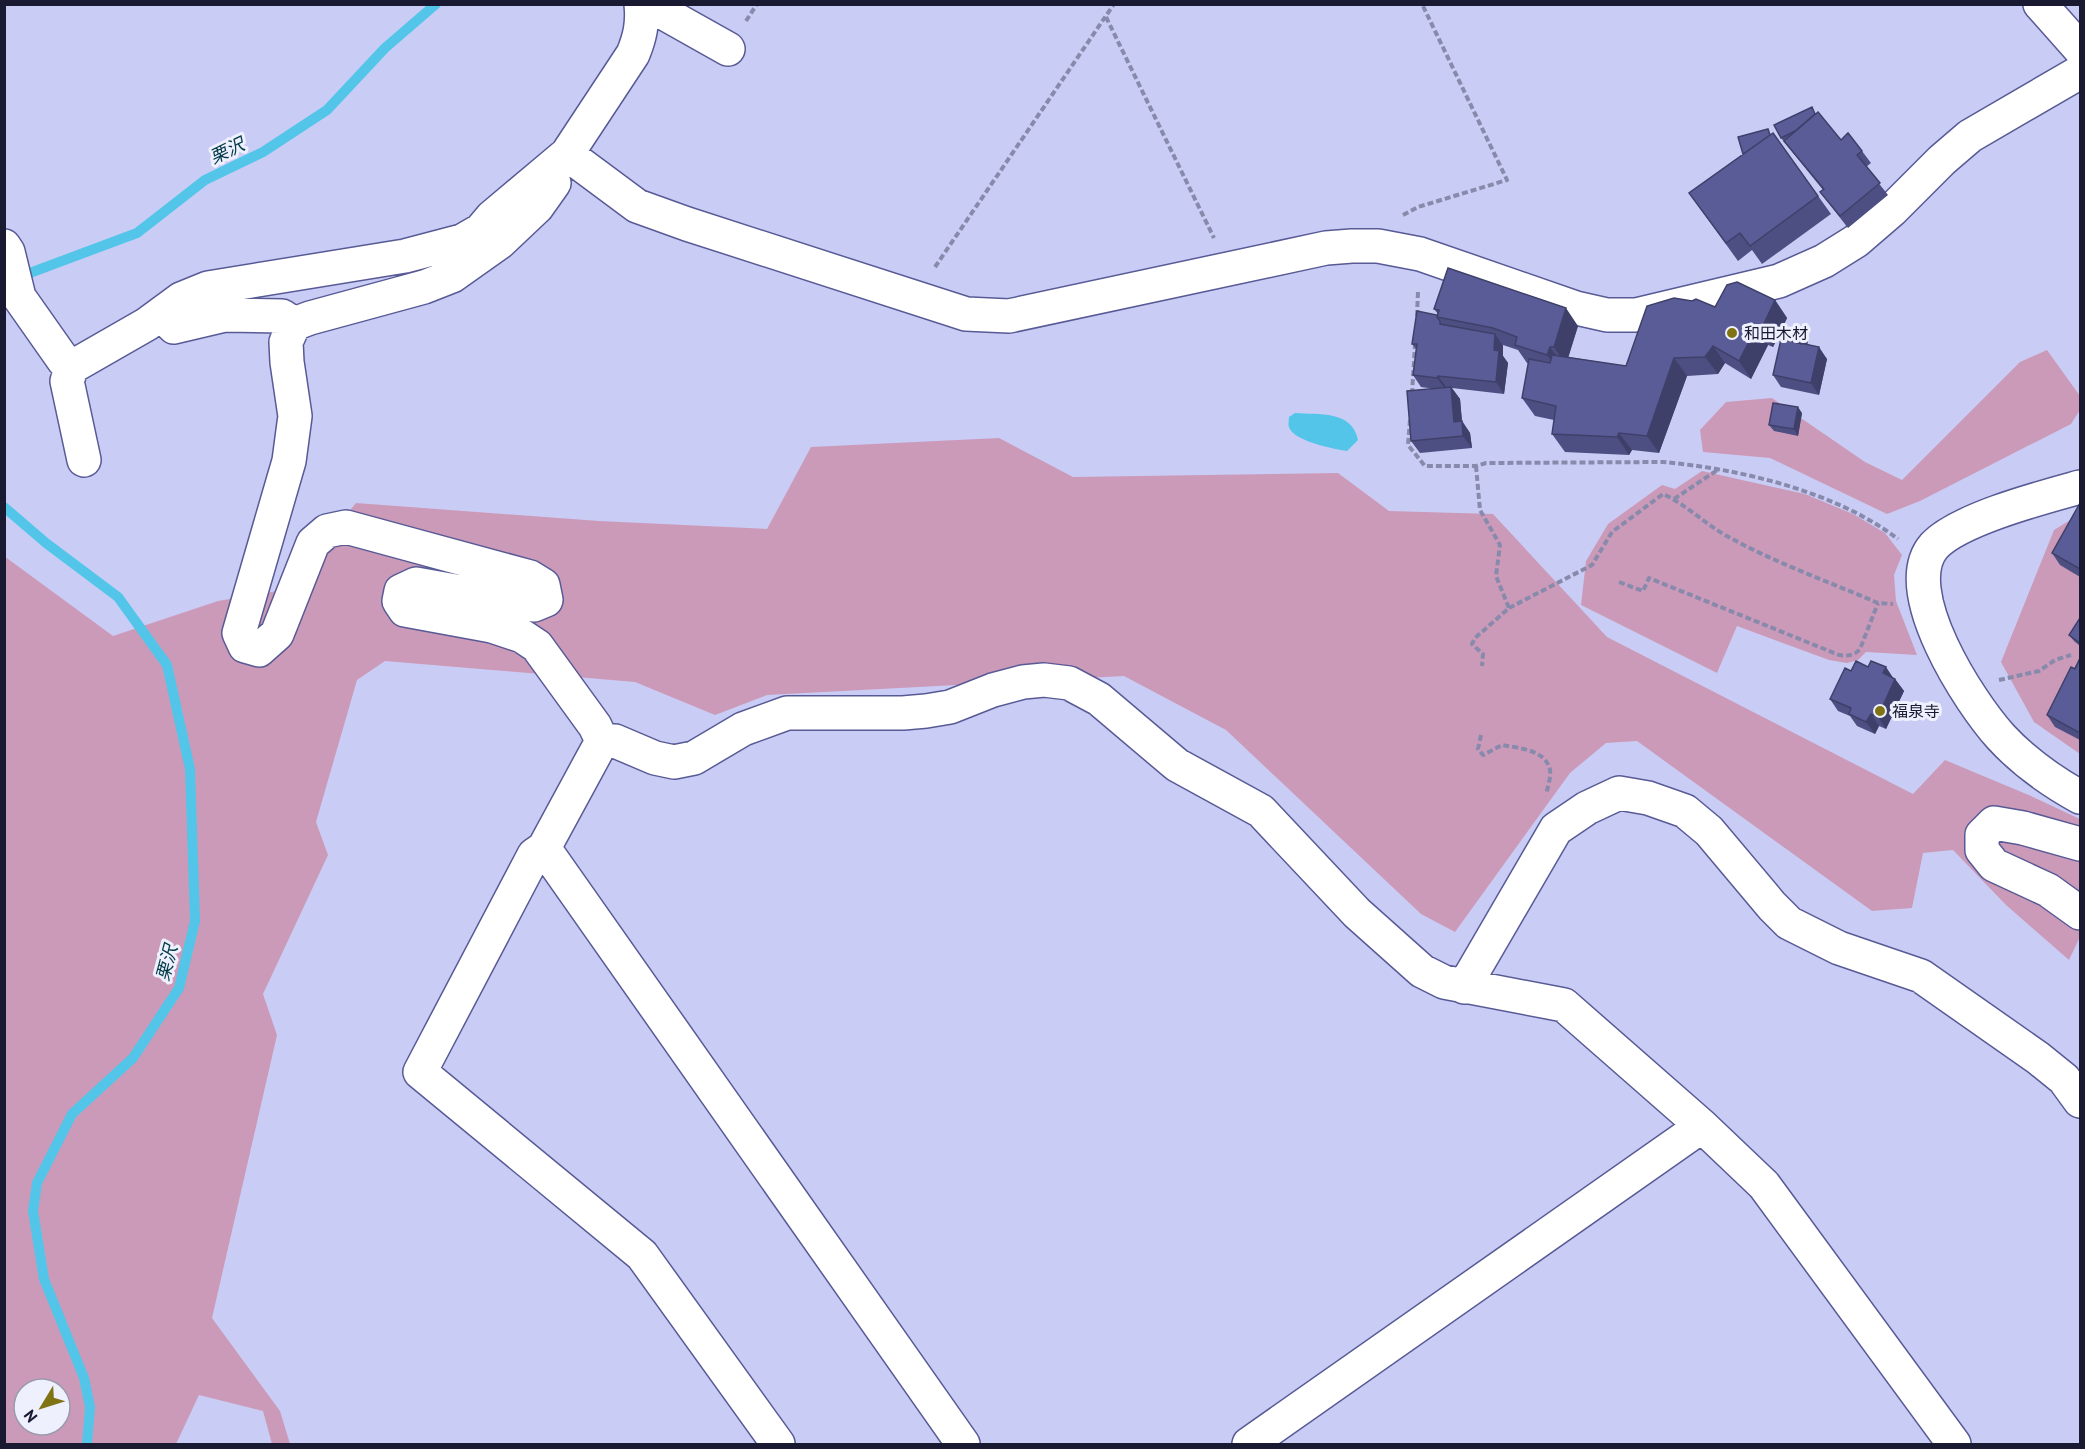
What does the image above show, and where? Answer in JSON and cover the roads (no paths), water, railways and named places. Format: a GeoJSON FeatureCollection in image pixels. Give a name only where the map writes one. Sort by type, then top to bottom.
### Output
{"type":"FeatureCollection","features":[{"type":"Feature","properties":{"kind":"street"},"geometry":{"type":"LineString","coordinates":[[84,460],[67,381],[72,367],[147,324],[181,299],[208,288],[405,256],[462,241],[481,230],[492,217],[558,162],[633,54],[643,20],[641,4]]}},
{"type":"Feature","properties":{"kind":"street"},"geometry":{"type":"LineString","coordinates":[[648,4],[728,49]]}},
{"type":"Feature","properties":{"kind":"street"},"geometry":{"type":"LineString","coordinates":[[2040,4],[2080,49]]}},
{"type":"Feature","properties":{"kind":"street"},"geometry":{"type":"LineString","coordinates":[[558,162],[637,206],[687,225],[966,314],[1009,315],[1326,248],[1378,246],[1420,254],[1576,308],[1607,315],[1636,315],[1779,281],[1824,261],[1856,241],[1892,210],[1941,160],[1970,136],[2080,72]]}},
{"type":"Feature","properties":{"kind":"street"},"geometry":{"type":"LineString","coordinates":[[558,162],[554,183],[537,207],[500,242],[452,276],[424,287],[294,324],[286,342],[295,416],[289,461],[239,633],[245,646],[259,650],[277,634],[313,543],[327,531],[346,527],[530,577],[543,585],[546,600],[534,605],[416,584],[401,591],[399,601],[405,610],[492,626],[522,636],[537,646],[595,726],[602,741]]}},
{"type":"Feature","properties":{"kind":"street"},"geometry":{"type":"LineString","coordinates":[[4,246],[8,252],[19,297],[64,361],[72,367]]}},
{"type":"Feature","properties":{"kind":"street"},"geometry":{"type":"LineString","coordinates":[[161,314],[174,327],[225,315],[282,316],[294,324]]}},
{"type":"Feature","properties":{"kind":"street"},"geometry":{"type":"LineString","coordinates":[[2080,486],[1963,525],[1933,548],[1922,578],[1926,604],[1938,638],[1966,690],[2001,736],[2034,768],[2080,796]]}},
{"type":"Feature","properties":{"kind":"street"},"geometry":{"type":"LineString","coordinates":[[602,741],[615,741],[655,758],[674,762],[694,758],[743,729],[787,713],[926,711],[950,707],[993,690],[1023,682],[1044,680],[1069,683],[1099,699],[1177,765],[1261,810],[1357,913],[1422,971],[1444,982],[1464,987],[1564,1005],[1702,1126],[1764,1185],[1954,1444]]}},
{"type":"Feature","properties":{"kind":"street"},"geometry":{"type":"LineString","coordinates":[[602,741],[544,848],[534,855],[420,1072],[642,1255],[778,1444]]}},
{"type":"Feature","properties":{"kind":"street"},"geometry":{"type":"LineString","coordinates":[[1464,987],[1556,829],[1587,808],[1619,793],[1648,798],[1684,811],[1709,831],[1789,923],[1839,948],[1921,976],[2038,1058],[2064,1079],[2080,1101]]}},
{"type":"Feature","properties":{"kind":"street"},"geometry":{"type":"LineString","coordinates":[[2080,844],[2024,828],[1994,823],[1982,835],[1982,850],[1994,866],[2048,890],[2080,913]]}},
{"type":"Feature","properties":{"kind":"street"},"geometry":{"type":"LineString","coordinates":[[544,848],[963,1444]]}},
{"type":"Feature","properties":{"kind":"street"},"geometry":{"type":"LineString","coordinates":[[1249,1444],[1702,1126]]}},
{"type":"Feature","properties":{"kind":"water"},"geometry":{"type":"Polygon","coordinates":[[[1295,413],[1333,416],[1342,419],[1355,430],[1358,440],[1347,451],[1306,440],[1292,432],[1289,426],[1289,417],[1295,413]]]}},
{"type":"Feature","properties":{"kind":"waterway","name":"栗沢"},"geometry":{"type":"LineString","coordinates":[[19,277],[137,233],[205,180],[263,152],[327,110],[385,48],[436,4]]}},
{"type":"Feature","properties":{"kind":"waterway","name":"栗沢"},"geometry":{"type":"LineString","coordinates":[[4,507],[46,543],[118,597],[167,665],[190,769],[195,921],[179,988],[133,1058],[72,1114],[37,1183],[33,1211],[44,1279],[84,1378],[90,1407],[87,1444]]}},
{"type":"Feature","properties":{"kind":"place","name":"和田木材"},"geometry":{"type":"Point","coordinates":[1732,333]}},
{"type":"Feature","properties":{"kind":"place","name":"福泉寺"},"geometry":{"type":"Point","coordinates":[1880,711]}}]}
